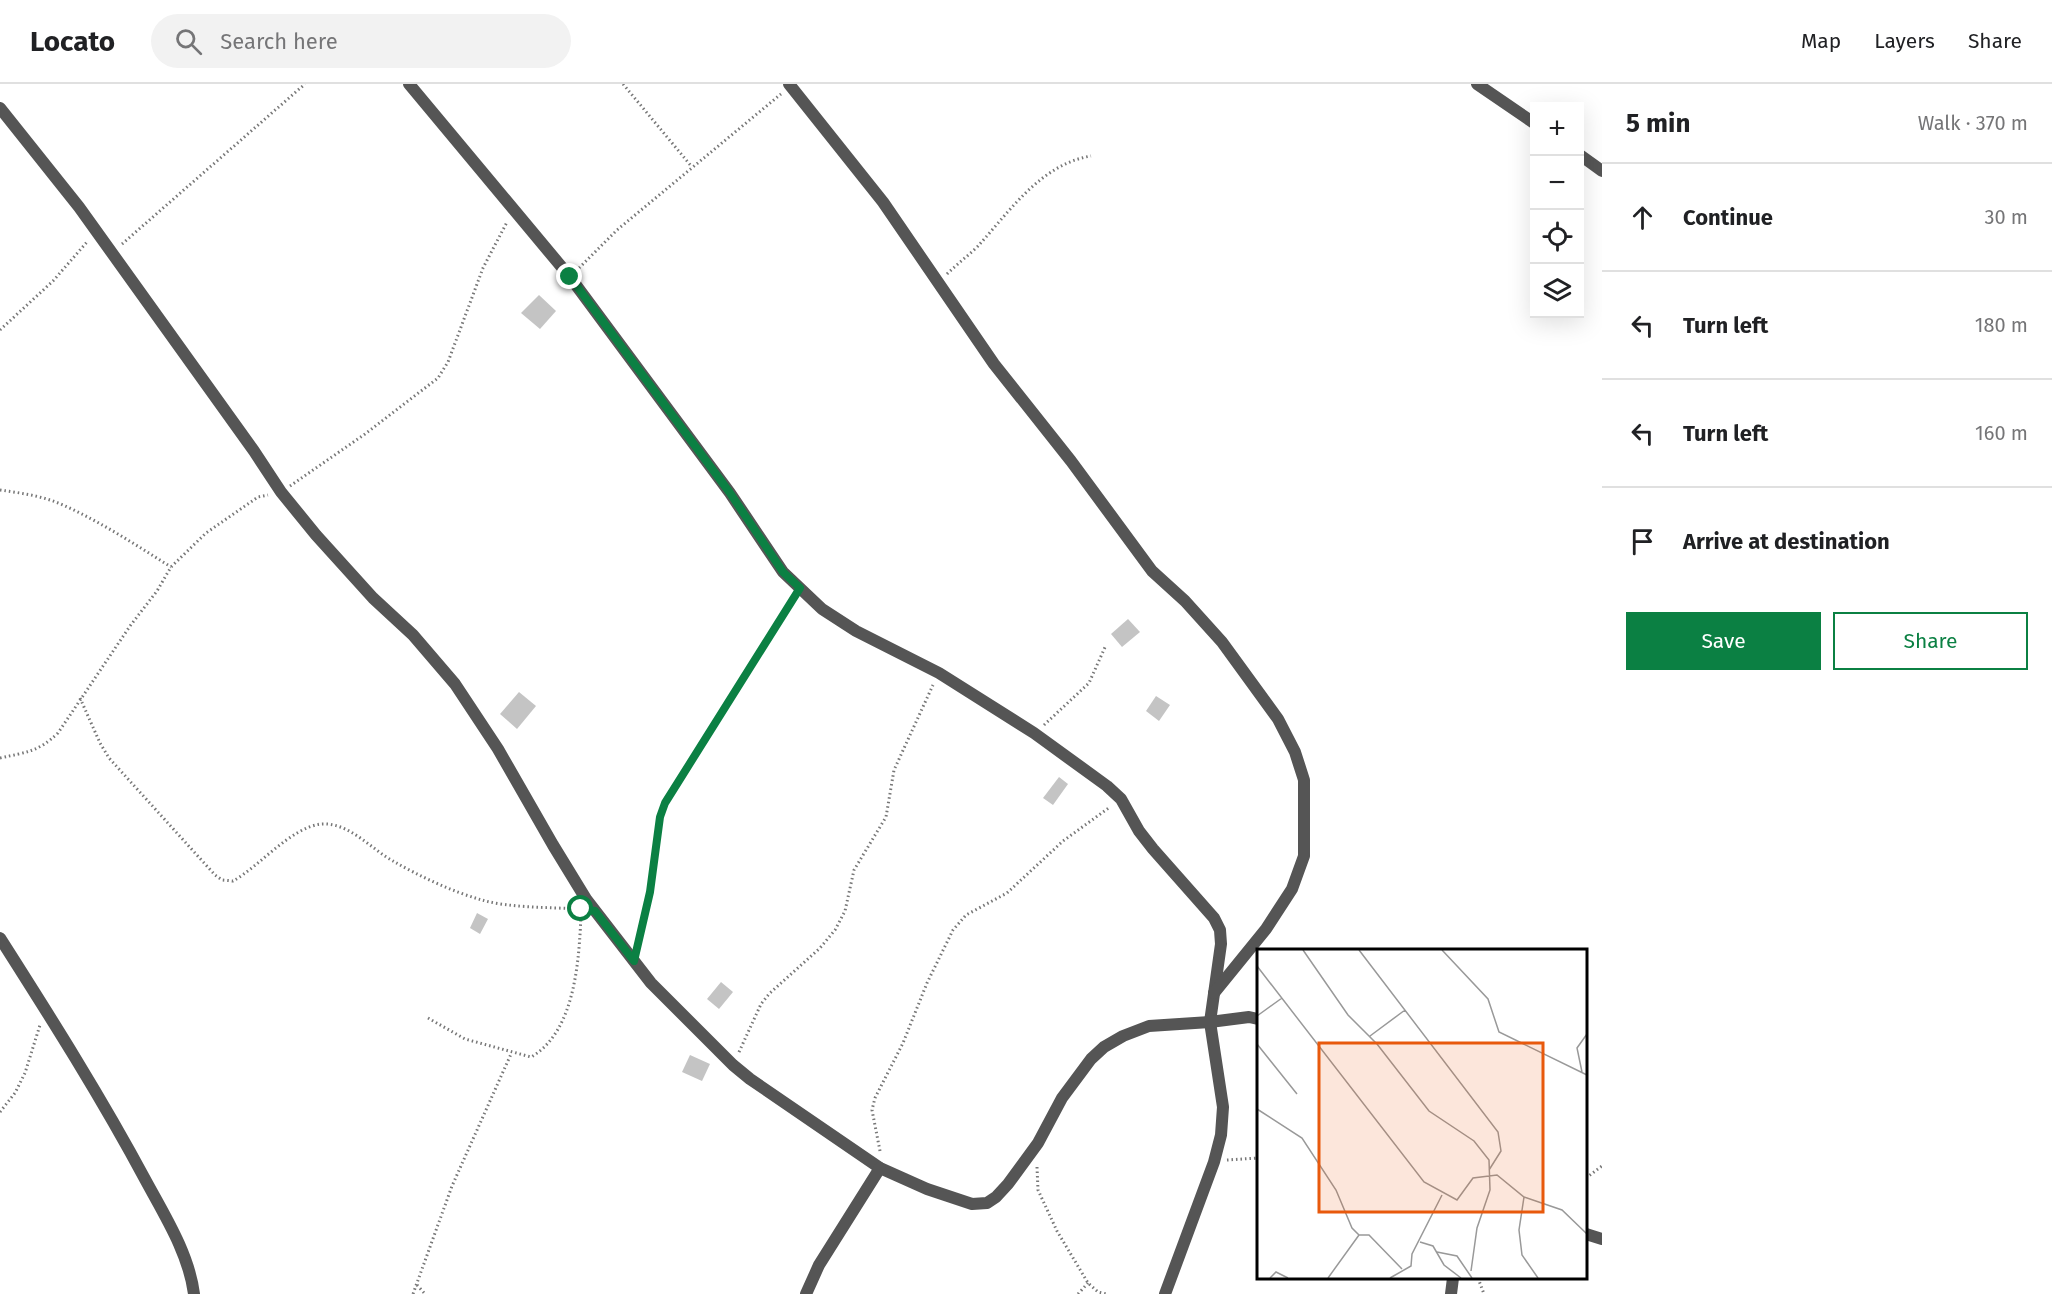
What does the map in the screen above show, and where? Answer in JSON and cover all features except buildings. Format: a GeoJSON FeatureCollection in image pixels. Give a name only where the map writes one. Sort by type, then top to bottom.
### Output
{"type":"FeatureCollection","features":[{"type":"Feature","properties":{"kind":"street"},"geometry":{"type":"LineString","coordinates":[[409,84],[570,277],[730,493],[783,572],[822,609],[856,631],[939,673],[1034,733],[1107,786],[1121,799],[1153,849],[1214,918],[1220,930],[1221,944],[1210,1022],[1223,1107],[1221,1135],[1214,1162],[1165,1294]]}},
{"type":"Feature","properties":{"kind":"street"},"geometry":{"type":"LineString","coordinates":[[1477,84],[1530,120]]}},
{"type":"Feature","properties":{"kind":"street"},"geometry":{"type":"LineString","coordinates":[[790,85],[883,202],[994,364],[1071,461],[1152,571],[1185,601],[1222,642],[1278,719],[1295,752],[1304,780],[1304,856],[1292,889],[1266,929],[1213,994]]}},
{"type":"Feature","properties":{"kind":"street"},"geometry":{"type":"LineString","coordinates":[[0,108],[79,207],[254,452],[280,492],[349,573],[413,635],[455,684],[498,749],[586,899],[651,983],[750,1079],[880,1168],[938,1193],[972,1204],[987,1203],[1008,1184],[1038,1143],[1062,1098],[1091,1059],[1104,1047],[1123,1036],[1149,1026],[1249,1017],[1257,1020]]}},
{"type":"Feature","properties":{"kind":"street"},"geometry":{"type":"LineString","coordinates":[[1581,156],[1602,171]]}},
{"type":"Feature","properties":{"kind":"street"},"geometry":{"type":"LineString","coordinates":[[0,938],[96,1089],[157,1201],[186,1260],[194,1294]]}},
{"type":"Feature","properties":{"kind":"street"},"geometry":{"type":"LineString","coordinates":[[806,1294],[819,1265],[880,1168]]}},
{"type":"Feature","properties":{"kind":"street"},"geometry":{"type":"LineString","coordinates":[[1587,1234],[1602,1239]]}},
{"type":"Feature","properties":{"kind":"street"},"geometry":{"type":"LineString","coordinates":[[1451,1294],[1453,1279]]}},
{"type":"Feature","properties":{"kind":"path"},"geometry":{"type":"LineString","coordinates":[[112,253],[305,84]]}},
{"type":"Feature","properties":{"kind":"path"},"geometry":{"type":"LineString","coordinates":[[623,84],[692,167]]}},
{"type":"Feature","properties":{"kind":"path"},"geometry":{"type":"LineString","coordinates":[[570,277],[617,230],[790,85]]}},
{"type":"Feature","properties":{"kind":"path"},"geometry":{"type":"LineString","coordinates":[[938,281],[975,248],[1050,171],[1075,158],[1091,156]]}},
{"type":"Feature","properties":{"kind":"path"},"geometry":{"type":"LineString","coordinates":[[0,758],[30,752],[45,746],[58,733],[130,626],[157,591],[171,567],[206,533],[258,497],[280,492],[365,434],[438,378],[448,362],[483,268],[513,209]]}},
{"type":"Feature","properties":{"kind":"path"},"geometry":{"type":"LineString","coordinates":[[0,330],[53,281],[96,231]]}},
{"type":"Feature","properties":{"kind":"path"},"geometry":{"type":"LineString","coordinates":[[0,490],[28,494],[61,504],[103,525],[171,567]]}},
{"type":"Feature","properties":{"kind":"path"},"geometry":{"type":"LineString","coordinates":[[634,961],[650,892],[660,817],[665,803],[800,588]]}},
{"type":"Feature","properties":{"kind":"path"},"geometry":{"type":"LineString","coordinates":[[1034,733],[1089,683],[1106,645]]}},
{"type":"Feature","properties":{"kind":"path"},"geometry":{"type":"LineString","coordinates":[[733,1065],[761,1004],[820,948],[835,930],[845,911],[854,870],[886,817],[894,770],[939,673]]}},
{"type":"Feature","properties":{"kind":"path"},"geometry":{"type":"LineString","coordinates":[[80,698],[109,758],[222,880],[233,881],[306,828],[322,824],[335,826],[357,836],[394,862],[438,883],[482,900],[581,909],[579,954],[573,985],[560,1028],[543,1050],[531,1058],[511,1053],[465,1039],[428,1018]]}},
{"type":"Feature","properties":{"kind":"path"},"geometry":{"type":"LineString","coordinates":[[880,1168],[880,1149],[872,1110],[875,1098],[903,1043],[927,983],[953,930],[966,915],[1007,893],[1063,842],[1121,799]]}},
{"type":"Feature","properties":{"kind":"path"},"geometry":{"type":"LineString","coordinates":[[0,1112],[15,1093],[25,1073],[46,1010]]}},
{"type":"Feature","properties":{"kind":"path"},"geometry":{"type":"LineString","coordinates":[[413,1294],[452,1186],[511,1053]]}},
{"type":"Feature","properties":{"kind":"path"},"geometry":{"type":"LineString","coordinates":[[1038,1143],[1038,1190],[1057,1231],[1088,1283],[1098,1292],[1107,1294]]}},
{"type":"Feature","properties":{"kind":"path"},"geometry":{"type":"LineString","coordinates":[[1214,1162],[1257,1158]]}},
{"type":"Feature","properties":{"kind":"path"},"geometry":{"type":"LineString","coordinates":[[1587,1177],[1602,1166]]}},
{"type":"Feature","properties":{"kind":"path"},"geometry":{"type":"LineString","coordinates":[[1478,1279],[1484,1294]]}},
{"type":"Feature","properties":{"kind":"path"},"geometry":{"type":"LineString","coordinates":[[1078,1294],[1088,1283]]}},
{"type":"Feature","properties":{"kind":"path"},"geometry":{"type":"LineString","coordinates":[[417,1285],[425,1294]]}},
{"type":"Feature","properties":{"kind":"route"},"geometry":{"type":"LineString","coordinates":[[570,277],[730,493],[783,572],[800,588],[665,803],[660,817],[650,892],[634,961],[595,911],[581,909]]}}]}
